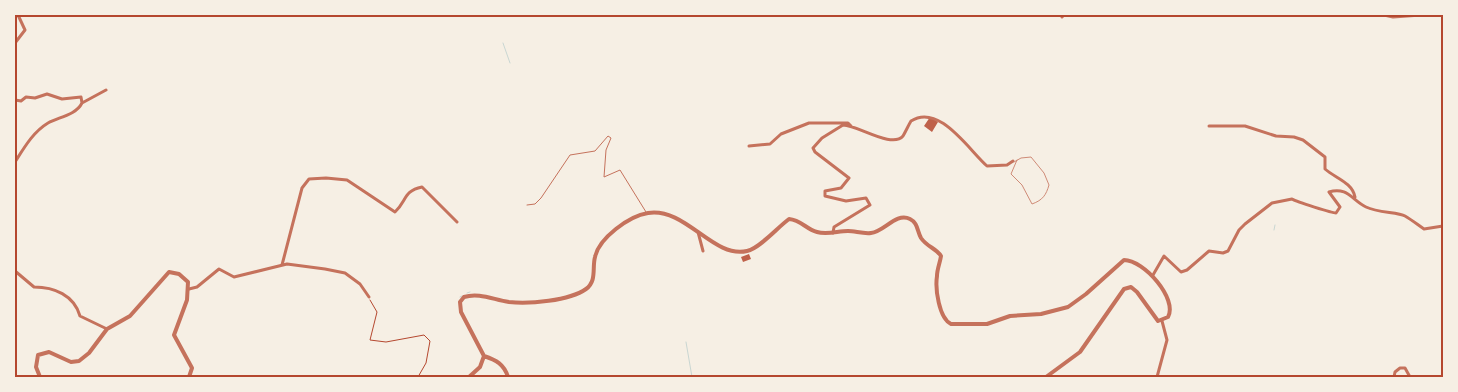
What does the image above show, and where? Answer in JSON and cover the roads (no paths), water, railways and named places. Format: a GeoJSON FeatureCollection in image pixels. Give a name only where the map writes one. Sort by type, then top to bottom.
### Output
{"type":"FeatureCollection","features":[{"type":"Feature","properties":{"kind":"street"},"geometry":{"type":"LineString","coordinates":[[15,43],[24,30],[18,15]]}},
{"type":"Feature","properties":{"kind":"street"},"geometry":{"type":"LineString","coordinates":[[1384,15],[1393,17],[1421,15]]}},
{"type":"Feature","properties":{"kind":"street"},"geometry":{"type":"LineString","coordinates":[[15,162],[33,134],[48,123],[77,110],[82,104],[106,90]]}},
{"type":"Feature","properties":{"kind":"street"},"geometry":{"type":"LineString","coordinates":[[15,100],[21,101],[26,97],[35,98],[47,94],[62,98],[81,97],[82,104]]}},
{"type":"Feature","properties":{"kind":"street"},"geometry":{"type":"LineString","coordinates":[[832,233],[834,227],[867,208],[870,201],[866,198],[846,201],[825,196],[825,191],[841,188],[849,178],[815,152],[813,148],[822,138],[842,126],[851,127],[890,141],[899,139],[904,135],[911,121],[927,116],[938,119],[948,127],[987,166],[1007,165],[1014,161]]}},
{"type":"Feature","properties":{"kind":"street"},"geometry":{"type":"LineString","coordinates":[[749,146],[770,144],[782,134],[809,123],[848,123],[851,127]]}},
{"type":"Feature","properties":{"kind":"street"},"geometry":{"type":"LineString","coordinates":[[1209,126],[1245,126],[1276,136],[1303,140],[1325,157],[1325,169],[1338,176],[1354,191],[1358,203],[1367,208],[1389,214],[1402,214],[1424,229],[1443,226]]}},
{"type":"Feature","properties":{"kind":"street"},"geometry":{"type":"LineString","coordinates":[[282,265],[302,188],[309,179],[348,180],[395,212],[401,207],[405,194],[422,187],[457,222]]}},
{"type":"Feature","properties":{"kind":"street"},"geometry":{"type":"LineString","coordinates":[[1153,275],[1164,256],[1182,272],[1209,251],[1223,253],[1228,251],[1239,230],[1272,203],[1292,198],[1301,205],[1321,208],[1331,214],[1336,213],[1340,207],[1328,192],[1345,192],[1355,197]]}},
{"type":"Feature","properties":{"kind":"street"},"geometry":{"type":"LineString","coordinates":[[508,377],[504,367],[484,356],[461,312],[460,302],[464,297],[537,302],[576,294],[588,288],[592,282],[595,256],[608,235],[619,226],[647,213],[669,216],[698,231],[716,245],[739,251],[750,250],[789,219],[798,220],[810,230],[819,233],[848,231],[871,233],[880,231],[894,221],[904,217],[911,219],[916,224],[920,237],[927,245],[938,251],[941,256],[936,276],[937,292],[947,322],[951,324],[987,324],[1010,316],[1041,314],[1068,307],[1086,294],[1124,260],[1134,262],[1153,275],[1171,309],[1168,317],[1162,321]]}},
{"type":"Feature","properties":{"kind":"street"},"geometry":{"type":"LineString","coordinates":[[698,231],[703,251]]}},
{"type":"Feature","properties":{"kind":"street"},"geometry":{"type":"LineString","coordinates":[[189,289],[197,287],[218,269],[234,277],[282,265],[306,266],[345,273],[360,284],[369,297]]}},
{"type":"Feature","properties":{"kind":"street"},"geometry":{"type":"LineString","coordinates":[[15,271],[34,287],[45,287],[70,298],[76,303],[80,316],[107,329]]}},
{"type":"Feature","properties":{"kind":"street"},"geometry":{"type":"LineString","coordinates":[[40,377],[36,367],[38,355],[48,352],[71,362],[80,362],[107,329],[130,316],[169,272],[179,274],[188,282],[189,289],[174,335],[192,368],[189,377]]}},
{"type":"Feature","properties":{"kind":"street"},"geometry":{"type":"LineString","coordinates":[[1046,377],[1080,352],[1124,288],[1131,287],[1137,292],[1155,318],[1162,321]]}},
{"type":"Feature","properties":{"kind":"street"},"geometry":{"type":"LineString","coordinates":[[1157,377],[1167,340],[1162,321]]}},
{"type":"Feature","properties":{"kind":"street"},"geometry":{"type":"LineString","coordinates":[[469,377],[480,367],[484,356]]}},
{"type":"Feature","properties":{"kind":"street"},"geometry":{"type":"LineString","coordinates":[[1394,377],[1395,372],[1400,368],[1405,368],[1410,377]]}},
{"type":"Feature","properties":{"kind":"lane"},"geometry":{"type":"LineString","coordinates":[[527,205],[535,204],[541,198],[570,155],[595,151],[608,136],[611,138],[606,150],[604,177],[620,170],[647,213]]}},
{"type":"Feature","properties":{"kind":"waterway"},"geometry":{"type":"LineString","coordinates":[[503,43],[510,63]]}},
{"type":"Feature","properties":{"kind":"waterway"},"geometry":{"type":"LineString","coordinates":[[1274,230],[1275,225]]}},
{"type":"Feature","properties":{"kind":"waterway"},"geometry":{"type":"LineString","coordinates":[[686,342],[692,377]]}},
{"type":"Feature","properties":{"kind":"railway"},"geometry":{"type":"LineString","coordinates":[[1014,162],[1021,158],[1031,157],[1044,173],[1049,185],[1039,201],[1032,204],[1022,185],[1011,174],[1017,160]]}}]}
